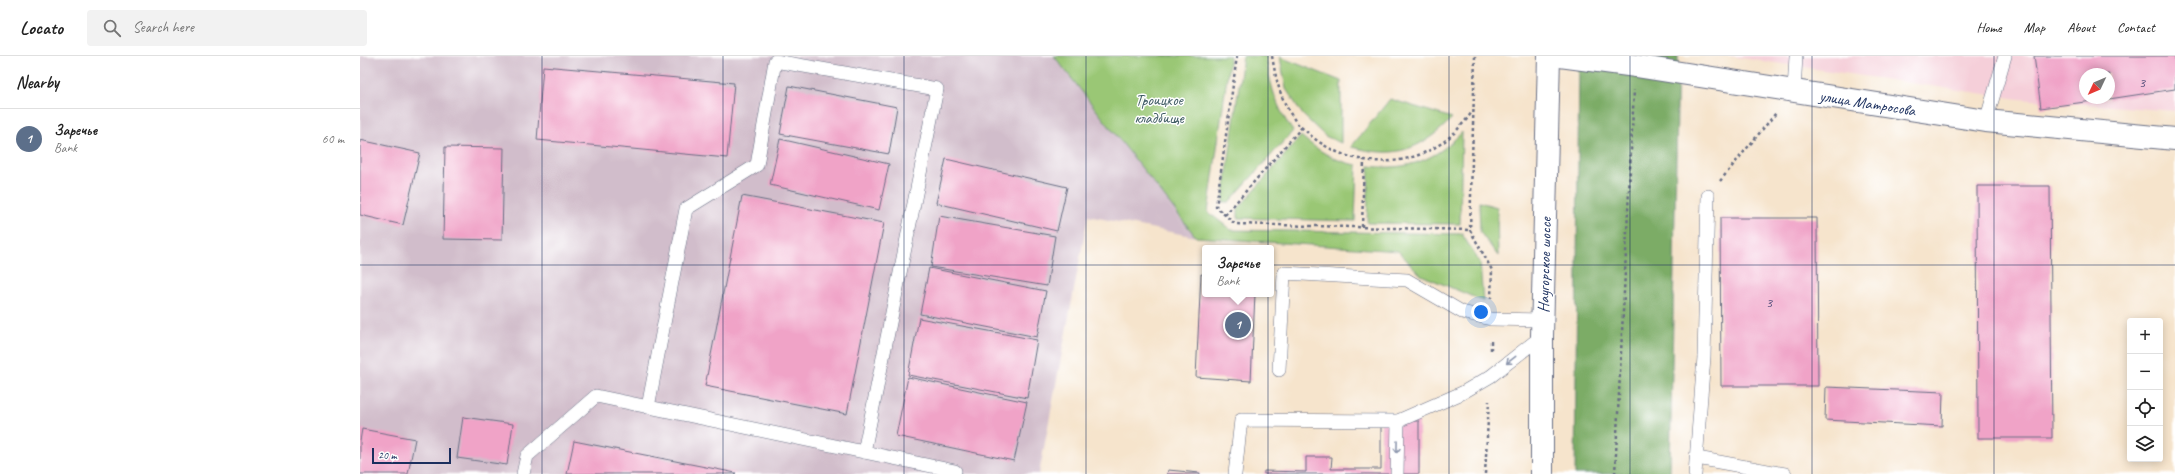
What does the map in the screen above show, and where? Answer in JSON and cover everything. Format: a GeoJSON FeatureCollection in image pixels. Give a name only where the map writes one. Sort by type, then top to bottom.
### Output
{"type":"FeatureCollection","features":[{"type":"Feature","properties":{"kind":"street","name":"Наугорское шоссе"},"geometry":{"type":"LineString","coordinates":[[1542,474],[1542,328],[1549,56]]}},
{"type":"Feature","properties":{"kind":"street","name":"улица Матросова"},"geometry":{"type":"LineString","coordinates":[[1560,56],[1636,66],[1986,121],[2175,139]]}},
{"type":"Feature","properties":{"kind":"lane"},"geometry":{"type":"LineString","coordinates":[[1794,91],[1796,56]]}},
{"type":"Feature","properties":{"kind":"lane"},"geometry":{"type":"LineString","coordinates":[[1986,121],[2005,56]]}},
{"type":"Feature","properties":{"kind":"lane"},"geometry":{"type":"LineString","coordinates":[[648,407],[686,209],[758,165],[775,61],[937,89],[864,452]]}},
{"type":"Feature","properties":{"kind":"lane"},"geometry":{"type":"LineString","coordinates":[[1695,474],[1704,356],[1708,196]]}},
{"type":"Feature","properties":{"kind":"lane"},"geometry":{"type":"LineString","coordinates":[[1278,370],[1284,273],[1407,280],[1462,312],[1542,328]]}},
{"type":"Feature","properties":{"kind":"lane"},"geometry":{"type":"LineString","coordinates":[[1235,474],[1241,420],[1398,421],[1462,393],[1491,376],[1542,328]]}},
{"type":"Feature","properties":{"kind":"lane"},"geometry":{"type":"LineString","coordinates":[[523,474],[527,456],[596,396],[955,471],[954,474]]}},
{"type":"Feature","properties":{"kind":"lane"},"geometry":{"type":"LineString","coordinates":[[1397,474],[1398,421]]}},
{"type":"Feature","properties":{"kind":"lane"},"geometry":{"type":"LineString","coordinates":[[1696,458],[1784,474]]}},
{"type":"Feature","properties":{"kind":"path"},"geometry":{"type":"LineString","coordinates":[[1237,56],[1216,207],[1235,224],[1470,230]]}},
{"type":"Feature","properties":{"kind":"path"},"geometry":{"type":"LineString","coordinates":[[1272,56],[1278,89],[1294,120],[1319,143],[1350,158],[1383,163],[1417,156],[1447,140],[1470,115],[1473,109]]}},
{"type":"Feature","properties":{"kind":"path"},"geometry":{"type":"LineString","coordinates":[[1475,56],[1470,230],[1492,270]]}},
{"type":"Feature","properties":{"kind":"path"},"geometry":{"type":"LineString","coordinates":[[1615,474],[1636,66]]}},
{"type":"Feature","properties":{"kind":"path"},"geometry":{"type":"LineString","coordinates":[[1708,196],[1794,91]]}},
{"type":"Feature","properties":{"kind":"path"},"geometry":{"type":"LineString","coordinates":[[1225,215],[1302,127]]}},
{"type":"Feature","properties":{"kind":"path"},"geometry":{"type":"LineString","coordinates":[[1362,228],[1364,160]]}},
{"type":"Feature","properties":{"kind":"shaded area"},"geometry":{"type":"Polygon","coordinates":[[[360,56],[1054,56],[1196,237],[1088,216],[1039,474],[360,474],[360,56]]]}},
{"type":"Feature","properties":{"kind":"shaded area"},"geometry":{"type":"Polygon","coordinates":[[[1728,56],[2175,56],[2175,111],[2084,104],[2115,104],[2115,68],[2079,68],[2079,104],[2019,99],[1728,56]]]}},
{"type":"Feature","properties":{"kind":"green space","name":"Троицкое кладбище"},"geometry":{"type":"Polygon","coordinates":[[[1054,56],[1230,56],[1208,212],[1231,230],[1462,234],[1480,263],[1483,301],[1421,275],[1398,251],[1196,237],[1054,56]]]}},
{"type":"Feature","properties":{"kind":"green space"},"geometry":{"type":"Polygon","coordinates":[[[1243,56],[1266,56],[1278,105],[1293,131],[1229,202],[1223,202],[1243,56]]]}},
{"type":"Feature","properties":{"kind":"green space"},"geometry":{"type":"Polygon","coordinates":[[[1579,56],[1678,56],[1670,474],[1575,474],[1579,56]]]}},
{"type":"Feature","properties":{"kind":"green space"},"geometry":{"type":"Polygon","coordinates":[[[1280,57],[1341,81],[1341,143],[1325,136],[1303,115],[1286,89],[1280,57]]]}},
{"type":"Feature","properties":{"kind":"green space"},"geometry":{"type":"Polygon","coordinates":[[[1390,99],[1452,118],[1429,138],[1402,150],[1378,152],[1351,147],[1390,99]]]}},
{"type":"Feature","properties":{"kind":"green space"},"geometry":{"type":"Polygon","coordinates":[[[1462,132],[1460,224],[1367,223],[1369,166],[1396,167],[1420,161],[1442,150],[1462,132]]]}},
{"type":"Feature","properties":{"kind":"green space"},"geometry":{"type":"Polygon","coordinates":[[[1301,136],[1327,155],[1357,165],[1355,221],[1238,218],[1238,209],[1301,136]]]}},
{"type":"Feature","properties":{"kind":"green space"},"geometry":{"type":"Polygon","coordinates":[[[1479,202],[1497,207],[1498,256],[1480,232],[1479,202]]]}},
{"type":"Feature","properties":{"kind":"building"},"geometry":{"type":"Polygon","coordinates":[[[2034,56],[2175,56],[2175,89],[2115,98],[2115,68],[2079,68],[2079,103],[2041,108],[2034,56]]]}},
{"type":"Feature","properties":{"kind":"building"},"geometry":{"type":"Polygon","coordinates":[[[543,66],[734,83],[727,158],[537,140],[543,66]]]}},
{"type":"Feature","properties":{"kind":"building"},"geometry":{"type":"Polygon","coordinates":[[[789,86],[897,107],[889,154],[780,134],[789,86]]]}},
{"type":"Feature","properties":{"kind":"building"},"geometry":{"type":"Polygon","coordinates":[[[780,139],[889,164],[879,210],[770,185],[780,139]]]}},
{"type":"Feature","properties":{"kind":"building"},"geometry":{"type":"Polygon","coordinates":[[[360,140],[420,153],[403,225],[360,215],[360,140]]]}},
{"type":"Feature","properties":{"kind":"building"},"geometry":{"type":"Polygon","coordinates":[[[445,147],[504,148],[502,240],[443,239],[445,147]]]}},
{"type":"Feature","properties":{"kind":"building"},"geometry":{"type":"Polygon","coordinates":[[[946,159],[1067,187],[1057,231],[936,203],[946,159]]]}},
{"type":"Feature","properties":{"kind":"building"},"geometry":{"type":"Polygon","coordinates":[[[1977,186],[2050,186],[2052,438],[1978,438],[1977,186]]]}},
{"type":"Feature","properties":{"kind":"building"},"geometry":{"type":"Polygon","coordinates":[[[742,196],[884,223],[847,414],[705,386],[742,196]]]}},
{"type":"Feature","properties":{"kind":"building"},"geometry":{"type":"Polygon","coordinates":[[[939,216],[1055,236],[1047,286],[931,267],[939,216]]]}},
{"type":"Feature","properties":{"kind":"building"},"geometry":{"type":"Polygon","coordinates":[[[1720,218],[1817,218],[1818,386],[1721,386],[1720,218]]]}},
{"type":"Feature","properties":{"kind":"building"},"geometry":{"type":"Polygon","coordinates":[[[929,268],[1046,291],[1037,337],[920,314],[929,268]]]}},
{"type":"Feature","properties":{"kind":"building"},"geometry":{"type":"Polygon","coordinates":[[[1201,274],[1202,297],[1255,297],[1251,381],[1196,377],[1201,274]]]}},
{"type":"Feature","properties":{"kind":"building"},"geometry":{"type":"Polygon","coordinates":[[[919,318],[1037,340],[1027,398],[908,375],[919,318]]]}},
{"type":"Feature","properties":{"kind":"building"},"geometry":{"type":"Polygon","coordinates":[[[908,377],[1027,402],[1014,461],[896,436],[908,377]]]}},
{"type":"Feature","properties":{"kind":"building"},"geometry":{"type":"Polygon","coordinates":[[[1826,387],[1943,392],[1942,426],[1825,420],[1826,387]]]}},
{"type":"Feature","properties":{"kind":"building"},"geometry":{"type":"Polygon","coordinates":[[[463,417],[513,424],[507,465],[457,458],[463,417]]]}},
{"type":"Feature","properties":{"kind":"building"},"geometry":{"type":"Polygon","coordinates":[[[1381,421],[1419,421],[1419,474],[1264,474],[1264,471],[1306,472],[1306,457],[1332,457],[1331,469],[1381,469],[1381,421]]]}},
{"type":"Feature","properties":{"kind":"building"},"geometry":{"type":"Polygon","coordinates":[[[362,429],[415,439],[408,474],[360,474],[360,441],[362,429]]]}},
{"type":"Feature","properties":{"kind":"building"},"geometry":{"type":"Polygon","coordinates":[[[574,441],[736,473],[567,474],[574,441]]]}},
{"type":"Feature","properties":{"kind":"building"},"geometry":{"type":"Polygon","coordinates":[[[1168,470],[1200,473],[1200,474],[1167,474],[1168,470]]]}},
{"type":"Feature","properties":{"kind":"place","name":"Заречье"},"geometry":{"type":"Point","coordinates":[1238,325]}}]}
